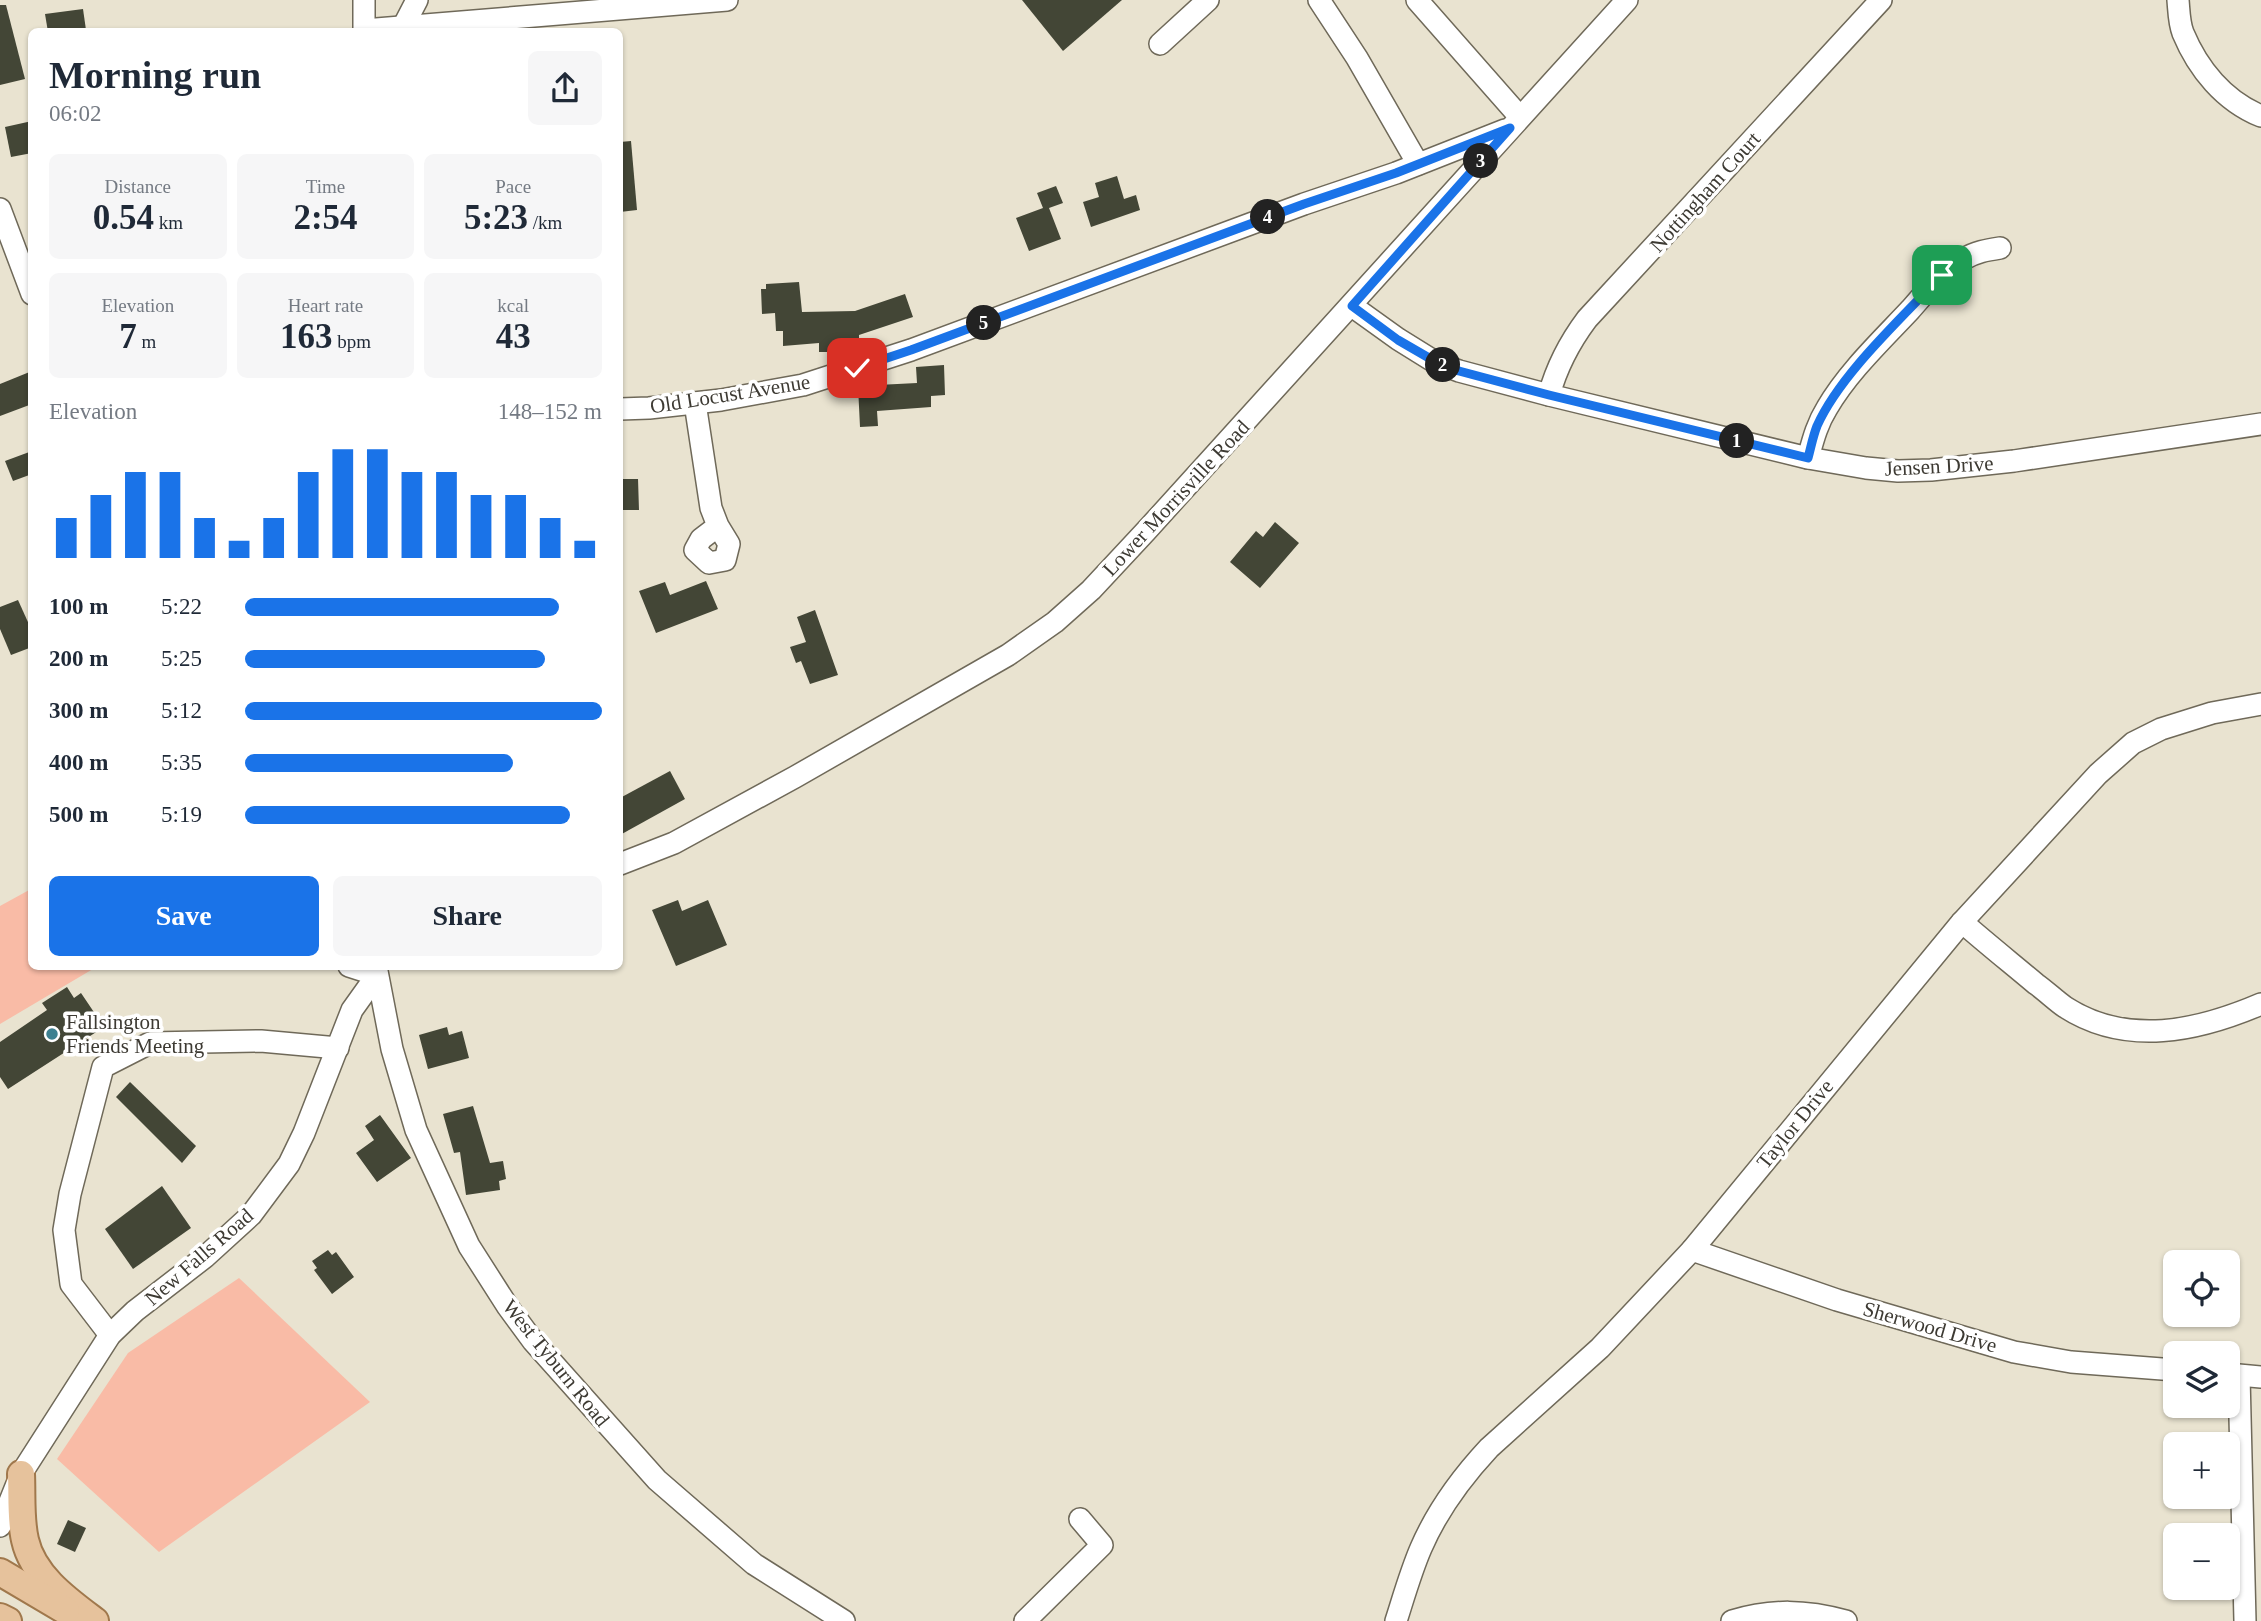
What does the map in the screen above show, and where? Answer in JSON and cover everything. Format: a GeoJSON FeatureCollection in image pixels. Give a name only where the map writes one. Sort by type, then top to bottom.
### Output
{"type":"FeatureCollection","features":[{"type":"Feature","properties":{"kind":"main road"},"geometry":{"type":"LineString","coordinates":[[0,1496],[21,1474]]}},
{"type":"Feature","properties":{"kind":"main road"},"geometry":{"type":"LineString","coordinates":[[21,1474],[22,1518],[31,1557],[62,1596],[95,1621]]}},
{"type":"Feature","properties":{"kind":"main road"},"geometry":{"type":"LineString","coordinates":[[0,1572],[86,1621]]}},
{"type":"Feature","properties":{"kind":"main road"},"geometry":{"type":"LineString","coordinates":[[0,1617],[8,1621]]}},
{"type":"Feature","properties":{"kind":"street"},"geometry":{"type":"LineString","coordinates":[[363,28],[364,0]]}},
{"type":"Feature","properties":{"kind":"street"},"geometry":{"type":"LineString","coordinates":[[403,27],[417,0]]}},
{"type":"Feature","properties":{"kind":"street"},"geometry":{"type":"LineString","coordinates":[[393,28],[727,0]]}},
{"type":"Feature","properties":{"kind":"street"},"geometry":{"type":"LineString","coordinates":[[1160,44],[1208,0]]}},
{"type":"Feature","properties":{"kind":"street"},"geometry":{"type":"LineString","coordinates":[[1319,0],[1357,58],[1418,164]]}},
{"type":"Feature","properties":{"kind":"street"},"geometry":{"type":"LineString","coordinates":[[1417,0],[1515,122]]}},
{"type":"Feature","properties":{"kind":"street","name":"Lower Morrisville Road"},"geometry":{"type":"LineString","coordinates":[[623,863],[674,844],[795,777],[977,674],[1055,622],[1091,590],[1146,531],[1626,0]]}},
{"type":"Feature","properties":{"kind":"street","name":"Nottingham Court"},"geometry":{"type":"LineString","coordinates":[[1549,395],[1555,371],[1587,319],[1881,0]]}},
{"type":"Feature","properties":{"kind":"street"},"geometry":{"type":"LineString","coordinates":[[2178,0],[2182,31],[2198,62],[2220,92],[2261,116]]}},
{"type":"Feature","properties":{"kind":"street","name":"Old Locust Avenue"},"geometry":{"type":"LineString","coordinates":[[623,409],[695,403],[803,385],[911,350],[1418,164],[1515,122]]}},
{"type":"Feature","properties":{"kind":"street"},"geometry":{"type":"LineString","coordinates":[[0,209],[27,269]]}},
{"type":"Feature","properties":{"kind":"street"},"geometry":{"type":"LineString","coordinates":[[1808,458],[1816,429],[1826,408],[1875,348],[1942,275],[1963,259],[1981,251],[2000,248]]}},
{"type":"Feature","properties":{"kind":"street","name":"Jensen Drive"},"geometry":{"type":"LineString","coordinates":[[1352,306],[1398,340],[1436,362],[1459,371],[1808,458],[1866,468],[1931,470],[2014,461],[2261,424]]}},
{"type":"Feature","properties":{"kind":"street"},"geometry":{"type":"LineString","coordinates":[[695,403],[711,508],[718,526]]}},
{"type":"Feature","properties":{"kind":"street","name":"Taylor Drive"},"geometry":{"type":"LineString","coordinates":[[1396,1621],[1421,1548],[1447,1500],[1475,1464],[1489,1448],[1600,1348],[1692,1250],[1962,922],[2098,774],[2133,743],[2161,729],[2212,713],[2261,704]]}},
{"type":"Feature","properties":{"kind":"street"},"geometry":{"type":"LineString","coordinates":[[1962,922],[2064,1006],[2106,1025],[2157,1032],[2181,1030],[2261,1004]]}},
{"type":"Feature","properties":{"kind":"street","name":"New Falls Road"},"geometry":{"type":"LineString","coordinates":[[0,1526],[21,1474],[110,1335],[135,1311],[205,1257],[251,1215],[289,1164],[304,1133],[352,1010],[377,971]]}},
{"type":"Feature","properties":{"kind":"street","name":"West Tyburn Road"},"geometry":{"type":"LineString","coordinates":[[377,971],[392,1049],[416,1130],[470,1246],[514,1315],[551,1362],[657,1480],[754,1564],[844,1621]]}},
{"type":"Feature","properties":{"kind":"street"},"geometry":{"type":"LineString","coordinates":[[110,1335],[71,1284],[64,1230],[70,1194],[103,1067],[150,1043],[261,1041],[338,1048]]}},
{"type":"Feature","properties":{"kind":"street","name":"Sherwood Drive"},"geometry":{"type":"LineString","coordinates":[[1692,1250],[1837,1300],[2014,1352],[2071,1362],[2163,1369]]}},
{"type":"Feature","properties":{"kind":"street"},"geometry":{"type":"LineString","coordinates":[[2240,1376],[2261,1377]]}},
{"type":"Feature","properties":{"kind":"street"},"geometry":{"type":"LineString","coordinates":[[2235,1418],[2245,1621]]}},
{"type":"Feature","properties":{"kind":"street"},"geometry":{"type":"LineString","coordinates":[[1025,1621],[1102,1545],[1080,1519]]}},
{"type":"Feature","properties":{"kind":"street"},"geometry":{"type":"LineString","coordinates":[[1732,1621],[1757,1613],[1786,1611],[1824,1615],[1846,1621]]}},
{"type":"Feature","properties":{"kind":"shaded area"},"geometry":{"type":"Polygon","coordinates":[[[28,891],[28,970],[91,970],[0,1024],[0,906],[28,891]]]}},
{"type":"Feature","properties":{"kind":"shaded area"},"geometry":{"type":"Polygon","coordinates":[[[239,1278],[370,1402],[159,1552],[57,1459],[128,1353],[239,1278]]]}},
{"type":"Feature","properties":{"kind":"building"},"geometry":{"type":"Polygon","coordinates":[[[1022,0],[1122,0],[1063,51],[1022,0]]]}},
{"type":"Feature","properties":{"kind":"building"},"geometry":{"type":"Polygon","coordinates":[[[0,5],[6,5],[25,79],[0,85],[0,5]]]}},
{"type":"Feature","properties":{"kind":"building"},"geometry":{"type":"Polygon","coordinates":[[[83,9],[86,28],[47,28],[45,14],[83,9]]]}},
{"type":"Feature","properties":{"kind":"building"},"geometry":{"type":"Polygon","coordinates":[[[28,122],[28,154],[11,157],[5,127],[28,122]]]}},
{"type":"Feature","properties":{"kind":"building"},"geometry":{"type":"Polygon","coordinates":[[[631,141],[637,210],[623,212],[623,142],[631,141]]]}},
{"type":"Feature","properties":{"kind":"building"},"geometry":{"type":"Polygon","coordinates":[[[1117,176],[1124,199],[1136,195],[1140,210],[1091,227],[1083,202],[1099,197],[1095,183],[1117,176]]]}},
{"type":"Feature","properties":{"kind":"building"},"geometry":{"type":"Polygon","coordinates":[[[1056,186],[1063,203],[1049,208],[1061,239],[1029,251],[1016,218],[1043,208],[1037,193],[1056,186]]]}},
{"type":"Feature","properties":{"kind":"building"},"geometry":{"type":"Polygon","coordinates":[[[799,282],[802,312],[855,311],[905,294],[913,317],[859,335],[859,344],[841,344],[841,352],[819,352],[819,343],[783,346],[783,331],[776,331],[775,313],[762,314],[761,289],[766,289],[766,284],[799,282]]]}},
{"type":"Feature","properties":{"kind":"building"},"geometry":{"type":"Polygon","coordinates":[[[944,365],[945,395],[931,396],[931,407],[877,411],[878,426],[860,427],[858,386],[917,383],[916,367],[944,365]]]}},
{"type":"Feature","properties":{"kind":"building"},"geometry":{"type":"Polygon","coordinates":[[[28,373],[28,406],[0,416],[0,384],[28,373]]]}},
{"type":"Feature","properties":{"kind":"building"},"geometry":{"type":"Polygon","coordinates":[[[28,452],[28,475],[13,481],[5,461],[28,452]]]}},
{"type":"Feature","properties":{"kind":"building"},"geometry":{"type":"Polygon","coordinates":[[[623,479],[638,479],[639,510],[623,510],[623,479]]]}},
{"type":"Feature","properties":{"kind":"building"},"geometry":{"type":"Polygon","coordinates":[[[1275,522],[1299,543],[1260,588],[1230,562],[1256,531],[1263,537],[1275,522]]]}},
{"type":"Feature","properties":{"kind":"building"},"geometry":{"type":"Polygon","coordinates":[[[706,581],[718,609],[656,633],[639,591],[665,582],[670,595],[706,581]]]}},
{"type":"Feature","properties":{"kind":"building"},"geometry":{"type":"Polygon","coordinates":[[[18,600],[28,622],[28,649],[11,655],[0,629],[0,607],[18,600]]]}},
{"type":"Feature","properties":{"kind":"building"},"geometry":{"type":"Polygon","coordinates":[[[815,610],[838,675],[810,684],[801,661],[796,663],[790,647],[806,642],[797,617],[815,610]]]}},
{"type":"Feature","properties":{"kind":"building"},"geometry":{"type":"Polygon","coordinates":[[[670,771],[685,799],[623,833],[623,796],[670,771]]]}},
{"type":"Feature","properties":{"kind":"building"},"geometry":{"type":"Polygon","coordinates":[[[678,900],[682,911],[708,900],[727,945],[676,966],[652,910],[678,900]]]}},
{"type":"Feature","properties":{"kind":"building","name":"Fallsington Friends Meeting"},"geometry":{"type":"Polygon","coordinates":[[[67,987],[74,998],[81,993],[104,1027],[8,1089],[0,1077],[0,1042],[47,1010],[42,1003],[67,987]]]}},
{"type":"Feature","properties":{"kind":"building"},"geometry":{"type":"Polygon","coordinates":[[[447,1027],[449,1035],[462,1031],[469,1058],[428,1069],[419,1035],[447,1027]]]}},
{"type":"Feature","properties":{"kind":"building"},"geometry":{"type":"Polygon","coordinates":[[[130,1082],[196,1146],[182,1163],[116,1097],[130,1082]]]}},
{"type":"Feature","properties":{"kind":"building"},"geometry":{"type":"Polygon","coordinates":[[[473,1106],[490,1163],[503,1161],[506,1179],[499,1181],[500,1190],[466,1195],[460,1152],[454,1153],[443,1114],[473,1106]]]}},
{"type":"Feature","properties":{"kind":"building"},"geometry":{"type":"Polygon","coordinates":[[[380,1115],[411,1158],[377,1182],[356,1153],[374,1140],[365,1126],[380,1115]]]}},
{"type":"Feature","properties":{"kind":"building"},"geometry":{"type":"Polygon","coordinates":[[[162,1186],[191,1228],[133,1269],[105,1229],[162,1186]]]}},
{"type":"Feature","properties":{"kind":"building"},"geometry":{"type":"Polygon","coordinates":[[[328,1250],[332,1255],[336,1252],[354,1277],[332,1294],[314,1270],[317,1268],[312,1261],[328,1250]]]}},
{"type":"Feature","properties":{"kind":"building"},"geometry":{"type":"Polygon","coordinates":[[[68,1520],[86,1528],[75,1552],[57,1544],[68,1520]]]}},
{"type":"Feature","properties":{"kind":"place","name":"Fallsington Friends Meeting"},"geometry":{"type":"Point","coordinates":[52,1034]}},
{"type":"Feature","properties":{"kind":"route"},"geometry":{"type":"LineString","coordinates":[[857,368],[1304,204],[1396,173],[1510,128],[1352,306],[1398,340],[1436,362],[1459,371],[1808,458],[1816,429],[1838,391],[1942,275]]}}]}
